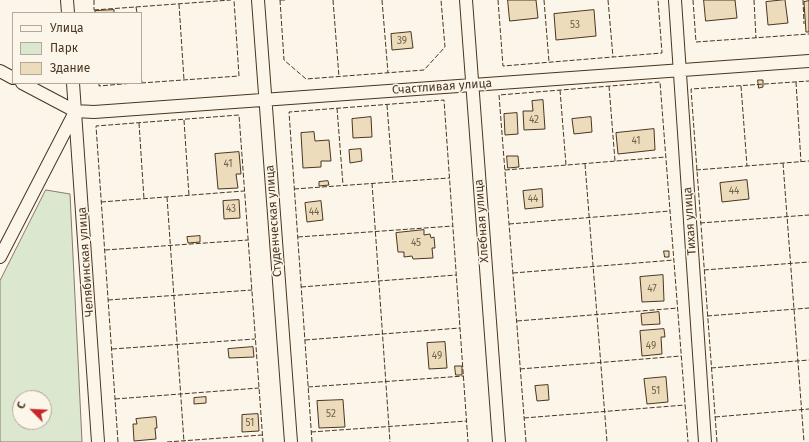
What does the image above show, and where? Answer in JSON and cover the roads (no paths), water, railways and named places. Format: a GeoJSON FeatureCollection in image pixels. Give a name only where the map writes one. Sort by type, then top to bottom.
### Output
{"type":"FeatureCollection","features":[{"type":"Feature","properties":{"kind":"street"},"geometry":{"type":"LineString","coordinates":[[67,0],[68,12]]}},
{"type":"Feature","properties":{"kind":"street","name":"Студенческая улица"},"geometry":{"type":"LineString","coordinates":[[258,0],[291,442]]}},
{"type":"Feature","properties":{"kind":"street","name":"Хлебная улица"},"geometry":{"type":"LineString","coordinates":[[466,0],[499,442]]}},
{"type":"Feature","properties":{"kind":"street","name":"Тихая улица"},"geometry":{"type":"LineString","coordinates":[[675,0],[705,442]]}},
{"type":"Feature","properties":{"kind":"street","name":"Счастливая улица"},"geometry":{"type":"LineString","coordinates":[[75,111],[94,112],[809,61]]}},
{"type":"Feature","properties":{"kind":"street"},"geometry":{"type":"LineString","coordinates":[[0,71],[12,77]]}},
{"type":"Feature","properties":{"kind":"street"},"geometry":{"type":"LineString","coordinates":[[0,257],[75,111],[24,84]]}},
{"type":"Feature","properties":{"kind":"street","name":"Челябинская улица"},"geometry":{"type":"LineString","coordinates":[[73,84],[98,442]]}}]}
